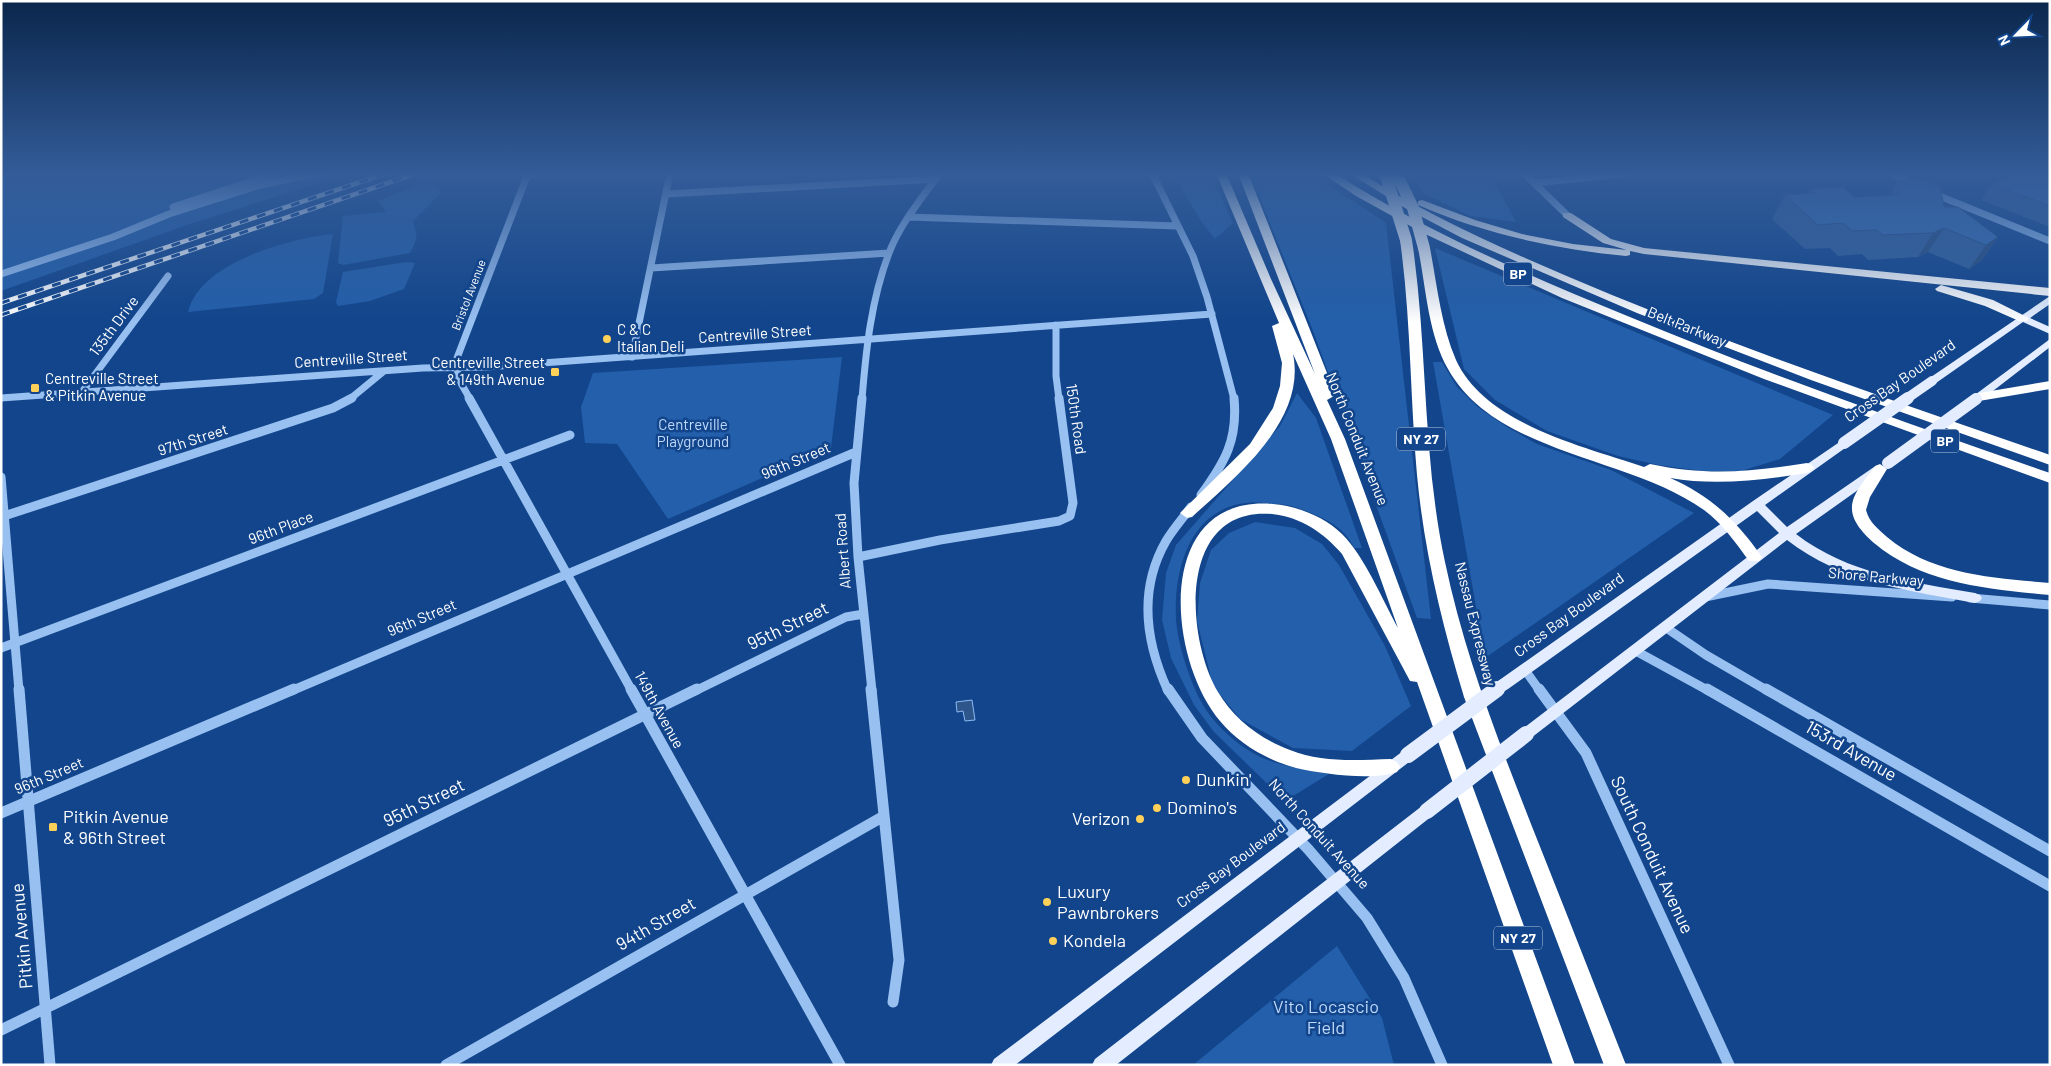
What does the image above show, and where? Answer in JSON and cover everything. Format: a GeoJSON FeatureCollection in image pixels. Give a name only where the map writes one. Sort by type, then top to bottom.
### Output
{"type":"FeatureCollection","features":[{"type":"Feature","properties":{"kind":"highway","name":"North Conduit Avenue"},"geometry":{"type":"LineString","coordinates":[[1242,223],[1265,279],[1338,439],[1564,1065]]}},
{"type":"Feature","properties":{"kind":"highway"},"geometry":{"type":"LineString","coordinates":[[1262,223],[1321,373],[1338,439]]}},
{"type":"Feature","properties":{"kind":"highway","name":"Nassau Expressway"},"geometry":{"type":"LineString","coordinates":[[1402,223],[1406,240],[1413,297],[1424,476],[1437,555],[1455,636],[1473,697],[1615,1065]]}},
{"type":"Feature","properties":{"kind":"highway","name":"Belt Parkway"},"geometry":{"type":"LineString","coordinates":[[1412,223],[1496,264],[1668,338],[1839,404],[2050,478]]}},
{"type":"Feature","properties":{"kind":"highway"},"geometry":{"type":"LineString","coordinates":[[1417,223],[1448,354],[1462,380],[1479,397],[1511,420],[1550,439],[1603,457],[1686,493],[1708,505],[1728,523],[1754,557]]}},
{"type":"Feature","properties":{"kind":"highway","name":"Belt Parkway"},"geometry":{"type":"LineString","coordinates":[[1441,223],[1526,262],[1709,338],[2050,460]]}},
{"type":"Feature","properties":{"kind":"highway"},"geometry":{"type":"LineString","coordinates":[[1470,223],[1513,236],[1566,247],[2050,292]]}},
{"type":"Feature","properties":{"kind":"highway"},"geometry":{"type":"LineString","coordinates":[[1566,247],[1577,244],[1582,238],[1572,223]]}},
{"type":"Feature","properties":{"kind":"highway"},"geometry":{"type":"LineString","coordinates":[[1580,223],[1614,243],[1637,250],[1682,257]]}},
{"type":"Feature","properties":{"kind":"highway"},"geometry":{"type":"LineString","coordinates":[[1848,273],[1949,291],[1990,303],[2023,318]]}},
{"type":"Feature","properties":{"kind":"highway"},"geometry":{"type":"LineString","coordinates":[[1187,513],[1264,436],[1280,408],[1287,379],[1288,361],[1265,279]]}},
{"type":"Feature","properties":{"kind":"highway"},"geometry":{"type":"LineString","coordinates":[[1977,398],[2050,385]]}},
{"type":"Feature","properties":{"kind":"highway"},"geometry":{"type":"LineString","coordinates":[[1873,398],[2050,452]]}},
{"type":"Feature","properties":{"kind":"highway"},"geometry":{"type":"LineString","coordinates":[[1839,404],[2050,488]]}},
{"type":"Feature","properties":{"kind":"highway"},"geometry":{"type":"LineString","coordinates":[[1603,457],[1678,475],[1708,479],[1735,479],[1807,468]]}},
{"type":"Feature","properties":{"kind":"highway"},"geometry":{"type":"LineString","coordinates":[[1884,466],[1861,500],[1860,511],[1872,533],[1897,554],[1922,566],[1947,574],[1989,582],[2050,589]]}},
{"type":"Feature","properties":{"kind":"highway"},"geometry":{"type":"LineString","coordinates":[[1391,767],[1317,765],[1292,760],[1252,741],[1223,716],[1204,684],[1194,656],[1189,630],[1189,584],[1194,561],[1206,534],[1224,519],[1239,512],[1257,509],[1278,509],[1300,515],[1331,531],[1348,551],[1437,712]]}},
{"type":"Feature","properties":{"kind":"main road","name":"Cross Bay Boulevard"},"geometry":{"type":"LineString","coordinates":[[1000,1065],[1391,767],[1728,523],[2050,299]]}},
{"type":"Feature","properties":{"kind":"main road"},"geometry":{"type":"LineString","coordinates":[[2023,318],[2050,331]]}},
{"type":"Feature","properties":{"kind":"main road"},"geometry":{"type":"LineString","coordinates":[[1101,1065],[1754,557],[1884,466],[2050,342]]}},
{"type":"Feature","properties":{"kind":"main road"},"geometry":{"type":"LineString","coordinates":[[1757,504],[1786,535],[1824,559],[1861,574],[1894,583],[1975,598]]}},
{"type":"Feature","properties":{"kind":"street"},"geometry":{"type":"LineString","coordinates":[[1,273],[113,236],[145,223]]}},
{"type":"Feature","properties":{"kind":"street","name":"Bristol Avenue"},"geometry":{"type":"LineString","coordinates":[[457,368],[457,358],[509,223]]}},
{"type":"Feature","properties":{"kind":"street"},"geometry":{"type":"LineString","coordinates":[[632,357],[660,223]]}},
{"type":"Feature","properties":{"kind":"street","name":"Albert Road"},"geometry":{"type":"LineString","coordinates":[[893,1002],[899,960],[858,558],[854,483],[868,330],[889,253],[906,223]]}},
{"type":"Feature","properties":{"kind":"street"},"geometry":{"type":"LineString","coordinates":[[1081,223],[1178,226]]}},
{"type":"Feature","properties":{"kind":"street","name":"North Conduit Avenue"},"geometry":{"type":"LineString","coordinates":[[1176,223],[1193,256],[1212,314],[1234,396],[1234,430],[1229,452],[1221,468],[1162,548],[1149,586],[1148,627],[1153,655],[1164,683],[1187,721],[1214,752],[1298,839],[1363,913],[1391,953],[1415,1001],[1442,1065]]}},
{"type":"Feature","properties":{"kind":"street"},"geometry":{"type":"LineString","coordinates":[[2006,223],[2050,241]]}},
{"type":"Feature","properties":{"kind":"street"},"geometry":{"type":"LineString","coordinates":[[651,268],[889,253]]}},
{"type":"Feature","properties":{"kind":"street","name":"135th Drive"},"geometry":{"type":"LineString","coordinates":[[82,392],[168,276]]}},
{"type":"Feature","properties":{"kind":"street","name":"Centreville Street"},"geometry":{"type":"LineString","coordinates":[[1,398],[384,371],[632,357],[1212,314]]}},
{"type":"Feature","properties":{"kind":"street","name":"150th Road"},"geometry":{"type":"LineString","coordinates":[[858,558],[940,540],[1059,521],[1070,516],[1074,503],[1056,376],[1056,325]]}},
{"type":"Feature","properties":{"kind":"street","name":"149th Avenue"},"geometry":{"type":"LineString","coordinates":[[457,368],[458,378],[503,460],[840,1065]]}},
{"type":"Feature","properties":{"kind":"street","name":"97th Street"},"geometry":{"type":"LineString","coordinates":[[3,517],[332,408],[354,397],[384,371]]}},
{"type":"Feature","properties":{"kind":"street","name":"96th Place"},"geometry":{"type":"LineString","coordinates":[[1,648],[570,435]]}},
{"type":"Feature","properties":{"kind":"street","name":"96th Street"},"geometry":{"type":"LineString","coordinates":[[1,813],[856,452]]}},
{"type":"Feature","properties":{"kind":"street","name":"Pitkin Avenue"},"geometry":{"type":"LineString","coordinates":[[1,477],[50,1065]]}},
{"type":"Feature","properties":{"kind":"street","name":"Shore Parkway"},"geometry":{"type":"LineString","coordinates":[[1702,598],[1768,584],[2050,605]]}},
{"type":"Feature","properties":{"kind":"street","name":"95th Street"},"geometry":{"type":"LineString","coordinates":[[1,1030],[644,714],[846,617],[864,614]]}},
{"type":"Feature","properties":{"kind":"street","name":"153rd Avenue"},"geometry":{"type":"LineString","coordinates":[[1665,627],[1706,655],[2050,851]]}},
{"type":"Feature","properties":{"kind":"street","name":"153rd Avenue"},"geometry":{"type":"LineString","coordinates":[[1634,650],[1694,682],[2050,886]]}},
{"type":"Feature","properties":{"kind":"street","name":"South Conduit Avenue"},"geometry":{"type":"LineString","coordinates":[[1525,670],[1586,753],[1729,1065]]}},
{"type":"Feature","properties":{"kind":"street","name":"94th Street"},"geometry":{"type":"LineString","coordinates":[[446,1065],[744,893],[884,816]]}},
{"type":"Feature","properties":{"kind":"green space"},"geometry":{"type":"Polygon","coordinates":[[[1,223],[194,223],[187,225],[1,291],[1,223]]]}},
{"type":"Feature","properties":{"kind":"green space"},"geometry":{"type":"Polygon","coordinates":[[[342,223],[413,223],[416,237],[410,253],[343,265],[338,263],[342,223]]]}},
{"type":"Feature","properties":{"kind":"green space"},"geometry":{"type":"Polygon","coordinates":[[[1202,223],[1233,223],[1215,239],[1202,223]]]}},
{"type":"Feature","properties":{"kind":"green space"},"geometry":{"type":"Polygon","coordinates":[[[1270,223],[1386,223],[1431,619],[1417,618],[1313,331],[1270,223]]]}},
{"type":"Feature","properties":{"kind":"green space"},"geometry":{"type":"Polygon","coordinates":[[[333,234],[323,293],[314,299],[188,312],[196,294],[210,279],[248,256],[293,241],[333,234]]]}},
{"type":"Feature","properties":{"kind":"green space"},"geometry":{"type":"Polygon","coordinates":[[[1435,248],[1833,415],[1780,459],[1741,471],[1702,471],[1658,465],[1618,456],[1547,431],[1495,400],[1464,369],[1435,248]]]}},
{"type":"Feature","properties":{"kind":"green space"},"geometry":{"type":"Polygon","coordinates":[[[406,262],[415,263],[404,289],[370,301],[338,306],[336,302],[343,272],[406,262]]]}},
{"type":"Feature","properties":{"kind":"green space","name":"Centreville Playground"},"geometry":{"type":"Polygon","coordinates":[[[842,357],[831,448],[668,519],[617,444],[585,443],[581,407],[593,373],[842,357]]]}},
{"type":"Feature","properties":{"kind":"green space"},"geometry":{"type":"Polygon","coordinates":[[[1433,362],[1442,362],[1457,387],[1479,408],[1507,427],[1537,444],[1611,470],[1694,513],[1485,658],[1433,362]]]}},
{"type":"Feature","properties":{"kind":"green space"},"geometry":{"type":"Polygon","coordinates":[[[1297,393],[1316,418],[1362,548],[1354,548],[1344,533],[1330,522],[1298,508],[1264,503],[1240,504],[1221,511],[1205,522],[1193,538],[1184,556],[1176,598],[1177,630],[1185,663],[1193,685],[1206,710],[1224,731],[1253,753],[1271,761],[1329,774],[1285,801],[1214,732],[1194,705],[1171,658],[1162,620],[1166,573],[1176,545],[1280,426],[1297,393]]]}},
{"type":"Feature","properties":{"kind":"green space"},"geometry":{"type":"Polygon","coordinates":[[[1255,522],[1295,528],[1322,544],[1339,565],[1385,646],[1411,706],[1352,751],[1293,748],[1240,719],[1213,686],[1197,621],[1200,583],[1211,550],[1229,533],[1255,522]]]}},
{"type":"Feature","properties":{"kind":"green space","name":"Vito Locascio Field"},"geometry":{"type":"Polygon","coordinates":[[[1337,946],[1382,1018],[1394,1065],[1193,1065],[1337,946]]]}},
{"type":"Feature","properties":{"kind":"shaded area"},"geometry":{"type":"Polygon","coordinates":[[[972,700],[975,720],[965,721],[963,711],[957,712],[956,702],[972,700]]]}},
{"type":"Feature","properties":{"kind":"building"},"geometry":{"type":"Polygon","coordinates":[[[1816,223],[1979,223],[1998,237],[1986,245],[1944,228],[1933,233],[1883,235],[1876,230],[1852,231],[1843,223],[1818,225],[1816,223]]]}},
{"type":"Feature","properties":{"kind":"railway"},"geometry":{"type":"LineString","coordinates":[[1,303],[239,223]]}},
{"type":"Feature","properties":{"kind":"railway"},"geometry":{"type":"LineString","coordinates":[[1,315],[271,223]]}},
{"type":"Feature","properties":{"kind":"place","name":"C & C Italian Deli"},"geometry":{"type":"Point","coordinates":[607,339]}},
{"type":"Feature","properties":{"kind":"place","name":"Centreville Street & 149th Avenue"},"geometry":{"type":"Point","coordinates":[555,372]}},
{"type":"Feature","properties":{"kind":"place","name":"Centreville Street & Pitkin Avenue"},"geometry":{"type":"Point","coordinates":[35,388]}},
{"type":"Feature","properties":{"kind":"place","name":"Dunkin'"},"geometry":{"type":"Point","coordinates":[1186,780]}},
{"type":"Feature","properties":{"kind":"place","name":"Domino's"},"geometry":{"type":"Point","coordinates":[1157,808]}},
{"type":"Feature","properties":{"kind":"place","name":"Verizon"},"geometry":{"type":"Point","coordinates":[1140,819]}},
{"type":"Feature","properties":{"kind":"place","name":"Pitkin Avenue & 96th Street"},"geometry":{"type":"Point","coordinates":[53,827]}},
{"type":"Feature","properties":{"kind":"place","name":"Luxury Pawnbrokers"},"geometry":{"type":"Point","coordinates":[1047,902]}},
{"type":"Feature","properties":{"kind":"place","name":"Kondela"},"geometry":{"type":"Point","coordinates":[1053,941]}}]}
